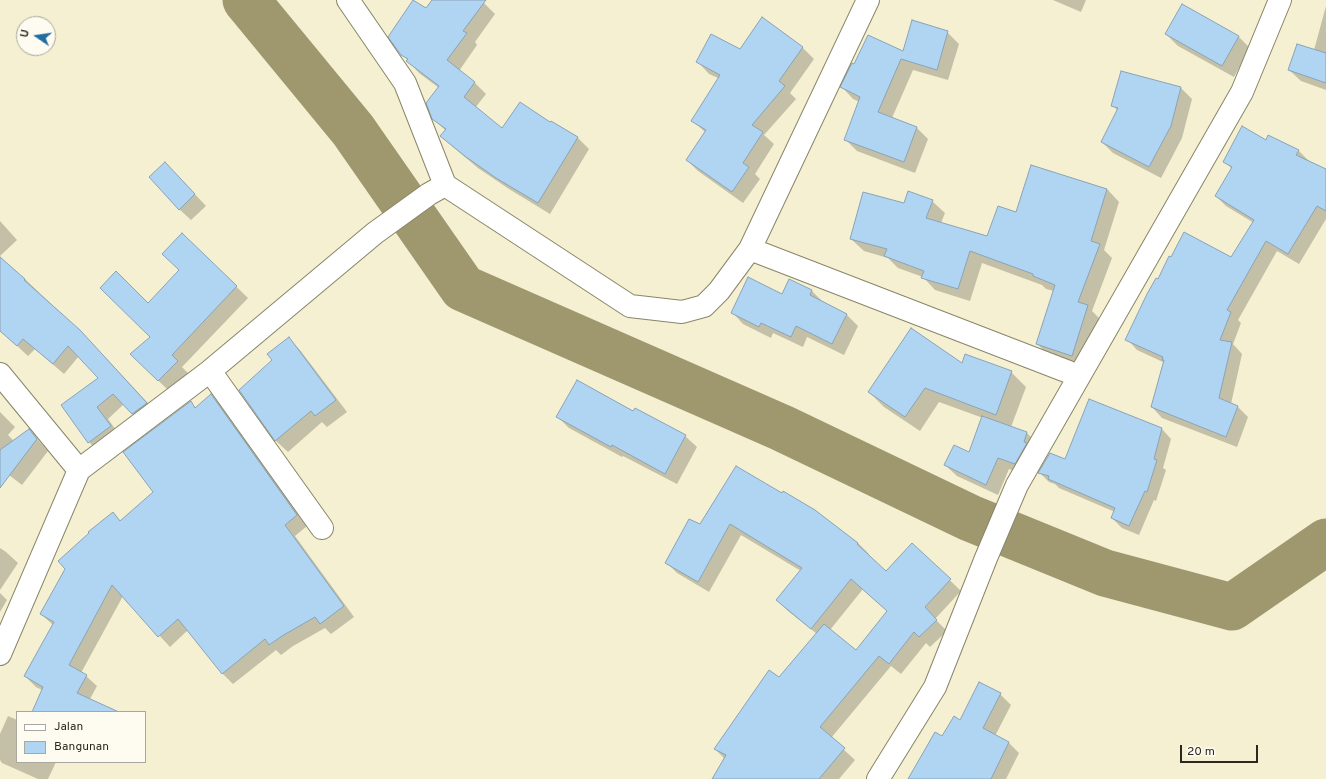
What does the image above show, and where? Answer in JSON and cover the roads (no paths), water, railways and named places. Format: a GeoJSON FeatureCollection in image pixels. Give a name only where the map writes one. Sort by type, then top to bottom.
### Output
{"type":"FeatureCollection","features":[{"type":"Feature","properties":{"kind":"street"},"geometry":{"type":"LineString","coordinates":[[348,0],[405,83],[437,190],[630,306],[682,312],[704,306],[719,291],[750,249],[868,0]]}},
{"type":"Feature","properties":{"kind":"street"},"geometry":{"type":"LineString","coordinates":[[878,779],[935,687],[986,558],[1017,485],[1242,92],[1280,0]]}},
{"type":"Feature","properties":{"kind":"street"},"geometry":{"type":"LineString","coordinates":[[0,654],[79,470],[210,371],[375,233],[437,190]]}},
{"type":"Feature","properties":{"kind":"street"},"geometry":{"type":"LineString","coordinates":[[750,249],[1079,376]]}},
{"type":"Feature","properties":{"kind":"street"},"geometry":{"type":"LineString","coordinates":[[210,371],[322,528]]}},
{"type":"Feature","properties":{"kind":"street"},"geometry":{"type":"LineString","coordinates":[[0,374],[79,470]]}},
{"type":"Feature","properties":{"kind":"waterway"},"geometry":{"type":"LineString","coordinates":[[246,0],[353,130],[463,288],[782,428],[970,518],[1105,573],[1232,607],[1326,542]]}}]}
